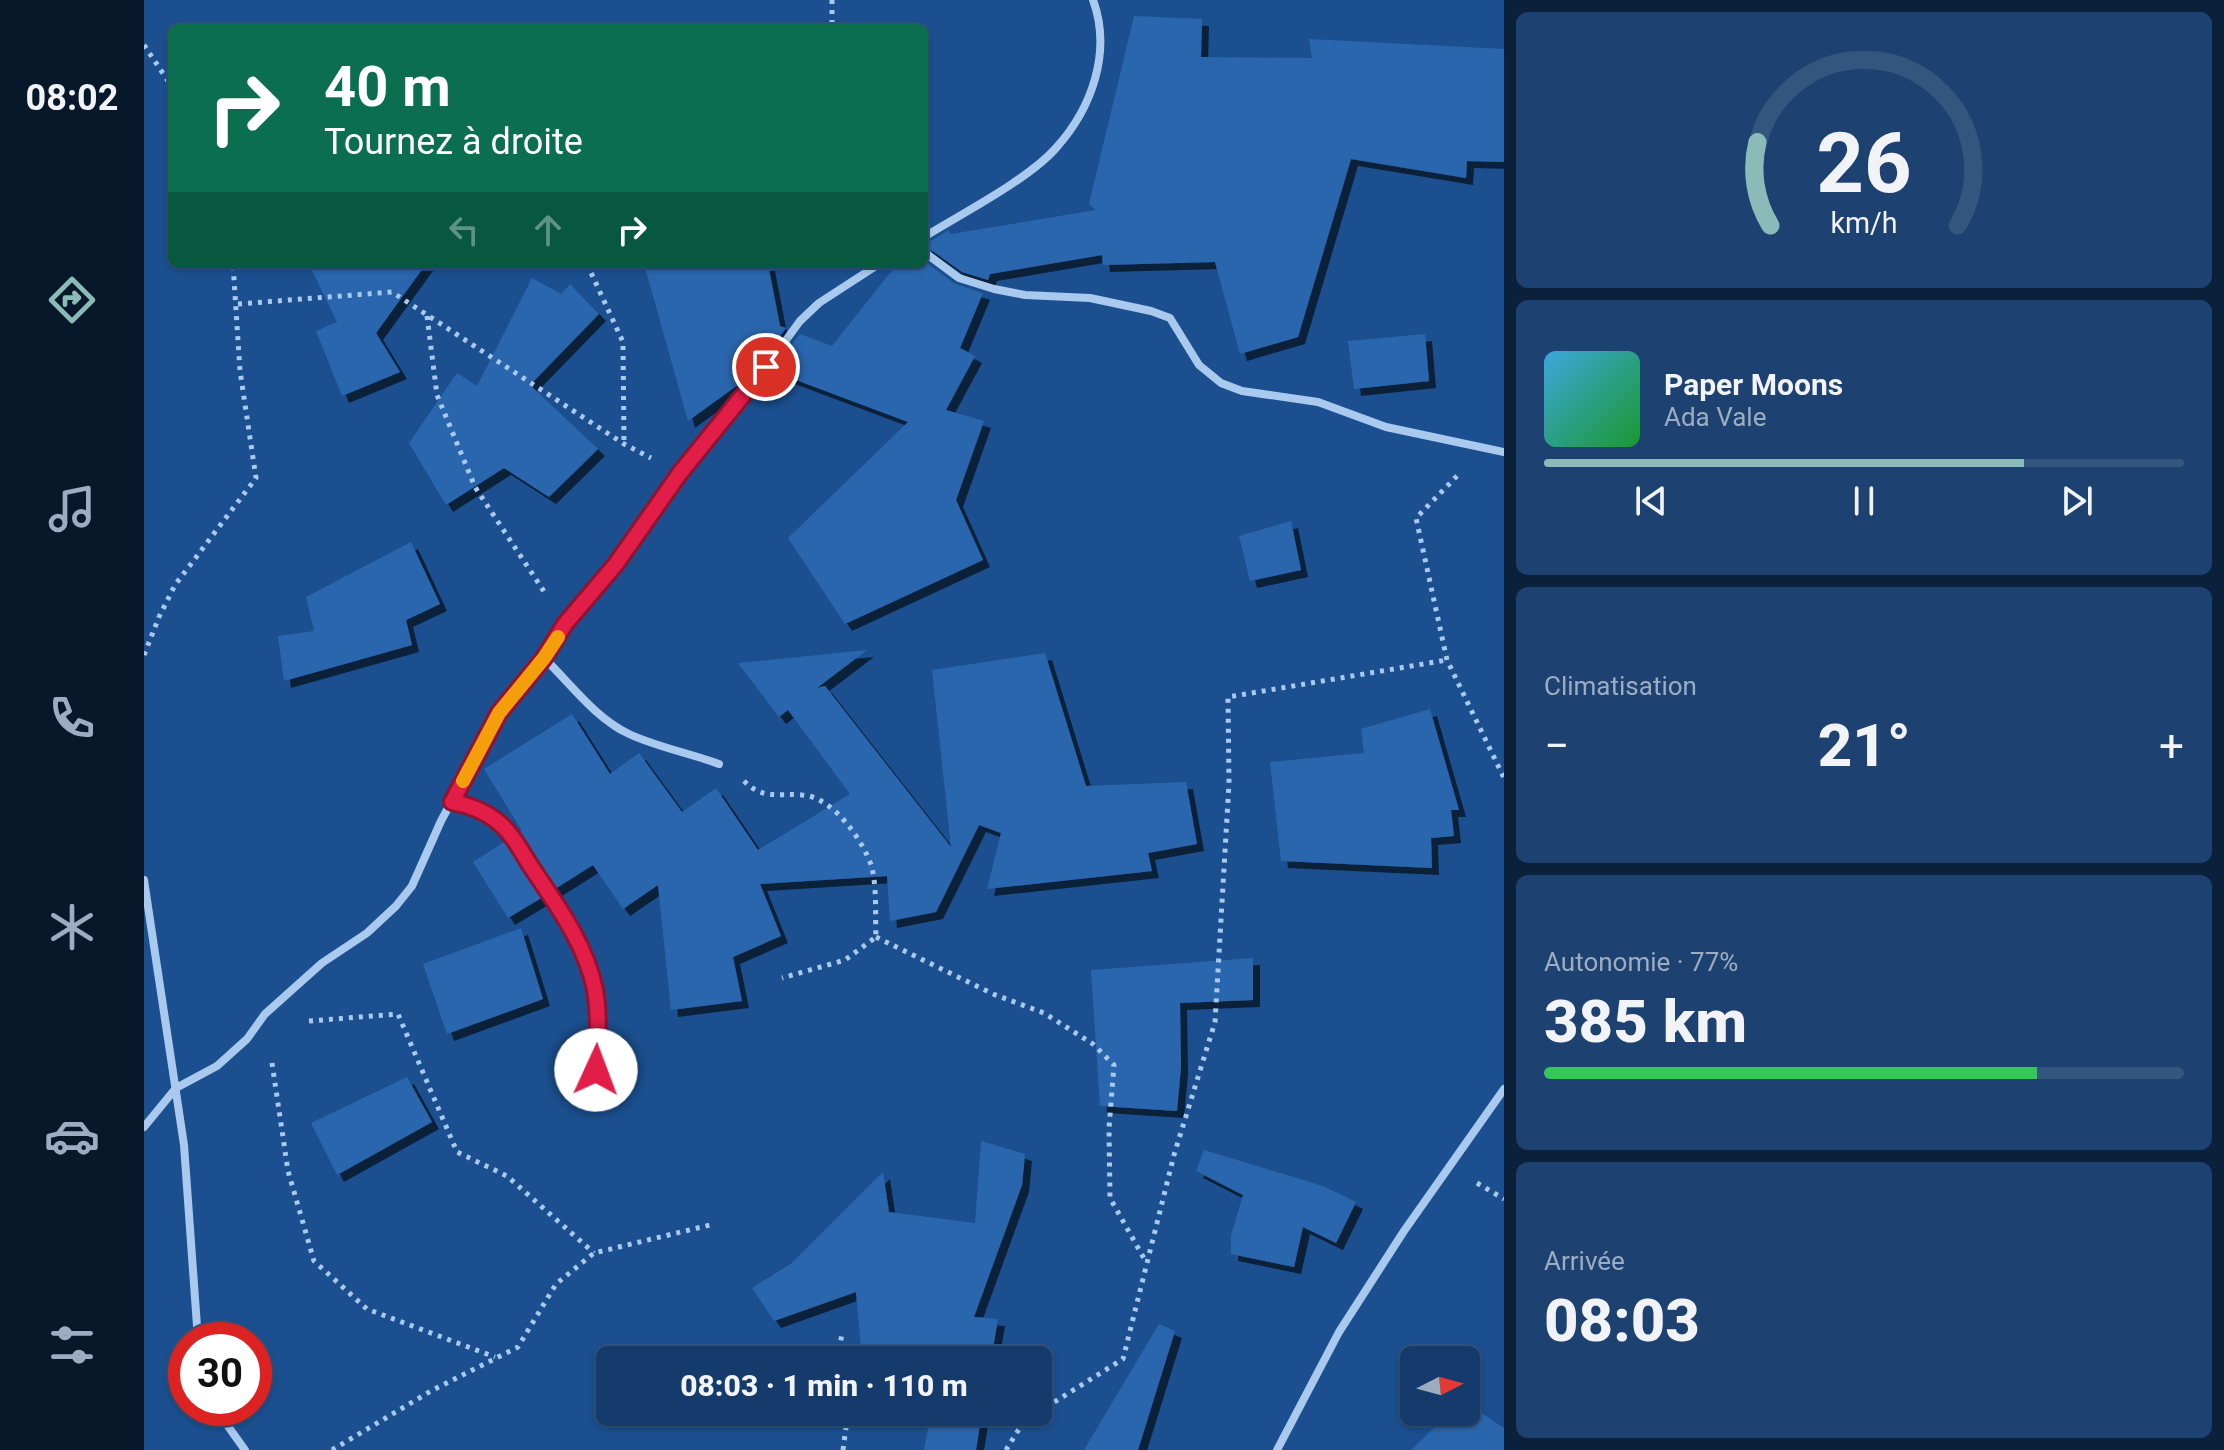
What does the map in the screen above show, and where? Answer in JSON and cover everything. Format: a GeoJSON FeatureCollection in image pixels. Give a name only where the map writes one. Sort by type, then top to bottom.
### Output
{"type":"FeatureCollection","features":[{"type":"Feature","properties":{"kind":"street"},"geometry":{"type":"LineString","coordinates":[[928,234],[1018,178],[1056,149],[1090,95],[1099,69],[1101,30],[1093,0]]}},
{"type":"Feature","properties":{"kind":"street"},"geometry":{"type":"LineString","coordinates":[[928,255],[959,278],[994,289],[1025,295],[1090,298],[1170,318],[1199,365],[1221,383],[1242,391],[1318,402],[1386,427],[1504,452]]}},
{"type":"Feature","properties":{"kind":"street"},"geometry":{"type":"LineString","coordinates":[[144,1127],[176,1088],[217,1066],[247,1039],[265,1014],[322,963],[367,933],[396,906],[412,886],[499,713],[544,658],[565,624],[616,564],[680,473],[751,388],[800,321],[819,303],[873,268]]}},
{"type":"Feature","properties":{"kind":"street"},"geometry":{"type":"LineString","coordinates":[[544,658],[589,705],[626,733],[719,764]]}},
{"type":"Feature","properties":{"kind":"street"},"geometry":{"type":"LineString","coordinates":[[452,802],[470,805],[486,813],[510,833],[572,932],[587,961],[595,990],[598,1020],[596,1070]]}},
{"type":"Feature","properties":{"kind":"street"},"geometry":{"type":"LineString","coordinates":[[144,880],[184,1145],[197,1322]]}},
{"type":"Feature","properties":{"kind":"street"},"geometry":{"type":"LineString","coordinates":[[1277,1450],[1339,1332],[1404,1231],[1504,1089]]}},
{"type":"Feature","properties":{"kind":"street"},"geometry":{"type":"LineString","coordinates":[[228,1426],[245,1450]]}},
{"type":"Feature","properties":{"kind":"path"},"geometry":{"type":"LineString","coordinates":[[832,0],[832,24]]}},
{"type":"Feature","properties":{"kind":"path"},"geometry":{"type":"LineString","coordinates":[[144,45],[168,81]]}},
{"type":"Feature","properties":{"kind":"path"},"geometry":{"type":"LineString","coordinates":[[144,655],[175,585],[256,478],[240,371],[234,268]]}},
{"type":"Feature","properties":{"kind":"path"},"geometry":{"type":"LineString","coordinates":[[589,268],[623,342],[624,444]]}},
{"type":"Feature","properties":{"kind":"path"},"geometry":{"type":"LineString","coordinates":[[238,304],[392,292],[624,444],[680,473]]}},
{"type":"Feature","properties":{"kind":"path"},"geometry":{"type":"LineString","coordinates":[[427,316],[437,395],[475,487],[565,624]]}},
{"type":"Feature","properties":{"kind":"path"},"geometry":{"type":"LineString","coordinates":[[1485,448],[1416,518],[1447,660],[1504,778]]}},
{"type":"Feature","properties":{"kind":"path"},"geometry":{"type":"LineString","coordinates":[[1006,1450],[1024,1421],[1123,1359],[1174,1155],[1215,1022],[1229,783],[1228,697],[1447,660]]}},
{"type":"Feature","properties":{"kind":"path"},"geometry":{"type":"LineString","coordinates":[[719,764],[760,794],[778,797],[803,794],[829,803],[858,839],[872,868],[876,937]]}},
{"type":"Feature","properties":{"kind":"path"},"geometry":{"type":"LineString","coordinates":[[876,937],[993,994],[1044,1013],[1093,1044],[1114,1065],[1109,1128],[1110,1198],[1147,1264]]}},
{"type":"Feature","properties":{"kind":"path"},"geometry":{"type":"LineString","coordinates":[[782,978],[845,960],[876,937]]}},
{"type":"Feature","properties":{"kind":"path"},"geometry":{"type":"LineString","coordinates":[[265,1014],[288,1171],[314,1261],[367,1309],[495,1357]]}},
{"type":"Feature","properties":{"kind":"path"},"geometry":{"type":"LineString","coordinates":[[306,1022],[398,1014],[457,1152],[507,1176],[594,1253]]}},
{"type":"Feature","properties":{"kind":"path"},"geometry":{"type":"LineString","coordinates":[[332,1450],[518,1347],[556,1284],[594,1253],[714,1224]]}},
{"type":"Feature","properties":{"kind":"path"},"geometry":{"type":"LineString","coordinates":[[840,1346],[842,1334]]}},
{"type":"Feature","properties":{"kind":"path"},"geometry":{"type":"LineString","coordinates":[[843,1450],[846,1426]]}},
{"type":"Feature","properties":{"kind":"building"},"geometry":{"type":"Polygon","coordinates":[[[1134,16],[1202,19],[1201,57],[1312,58],[1309,39],[1504,49],[1504,162],[1467,161],[1466,178],[1351,159],[1298,337],[1240,354],[1215,262],[1103,265],[1102,255],[990,274],[988,280],[962,272],[928,248],[928,243],[949,230],[951,234],[1096,210],[1089,204],[1134,16]]]}},
{"type":"Feature","properties":{"kind":"building"},"geometry":{"type":"Polygon","coordinates":[[[928,264],[955,284],[983,293],[960,348],[975,356],[946,410],[984,421],[956,500],[983,560],[845,624],[788,538],[908,422],[772,371],[800,334],[832,346],[894,268],[928,268],[928,264]]]}},
{"type":"Feature","properties":{"kind":"building"},"geometry":{"type":"Polygon","coordinates":[[[311,268],[423,268],[376,333],[400,372],[342,396],[316,331],[337,322],[311,268]]]}},
{"type":"Feature","properties":{"kind":"building"},"geometry":{"type":"Polygon","coordinates":[[[645,268],[769,268],[780,326],[786,328],[753,374],[688,421],[645,268]]]}},
{"type":"Feature","properties":{"kind":"building"},"geometry":{"type":"Polygon","coordinates":[[[532,278],[561,294],[570,284],[599,314],[530,385],[598,449],[549,497],[504,468],[446,505],[409,443],[457,373],[477,386],[532,278]]]}},
{"type":"Feature","properties":{"kind":"building"},"geometry":{"type":"Polygon","coordinates":[[[1425,334],[1429,381],[1354,389],[1348,341],[1425,334]]]}},
{"type":"Feature","properties":{"kind":"building"},"geometry":{"type":"Polygon","coordinates":[[[1291,521],[1301,570],[1250,581],[1239,536],[1291,521]]]}},
{"type":"Feature","properties":{"kind":"building"},"geometry":{"type":"Polygon","coordinates":[[[411,542],[440,604],[406,620],[412,645],[284,681],[278,636],[314,631],[306,597],[411,542]]]}},
{"type":"Feature","properties":{"kind":"building"},"geometry":{"type":"Polygon","coordinates":[[[867,650],[817,688],[825,686],[951,847],[932,670],[1045,653],[1086,786],[1186,782],[1197,844],[1148,853],[1152,871],[987,889],[1001,833],[979,825],[936,912],[890,921],[887,876],[760,884],[781,936],[733,957],[742,1001],[671,1010],[658,885],[623,909],[593,865],[555,889],[518,833],[522,831],[484,769],[572,714],[610,774],[639,753],[682,812],[716,788],[758,850],[850,794],[788,710],[779,717],[738,663],[867,650]]]}},
{"type":"Feature","properties":{"kind":"building"},"geometry":{"type":"Polygon","coordinates":[[[1430,709],[1459,810],[1451,810],[1454,836],[1431,838],[1432,868],[1281,861],[1270,762],[1364,753],[1361,729],[1430,709]]]}},
{"type":"Feature","properties":{"kind":"building"},"geometry":{"type":"Polygon","coordinates":[[[506,841],[543,897],[508,918],[473,862],[506,841]]]}},
{"type":"Feature","properties":{"kind":"building"},"geometry":{"type":"Polygon","coordinates":[[[521,928],[543,999],[447,1034],[423,964],[521,928]]]}},
{"type":"Feature","properties":{"kind":"building"},"geometry":{"type":"Polygon","coordinates":[[[1253,958],[1253,1000],[1180,1003],[1181,1067],[1177,1111],[1100,1106],[1091,970],[1253,958]]]}},
{"type":"Feature","properties":{"kind":"building"},"geometry":{"type":"Polygon","coordinates":[[[407,1077],[432,1122],[337,1175],[311,1123],[407,1077]]]}},
{"type":"Feature","properties":{"kind":"building"},"geometry":{"type":"Polygon","coordinates":[[[981,1141],[1025,1154],[1022,1185],[974,1317],[998,1319],[993,1346],[861,1346],[856,1292],[774,1321],[752,1288],[792,1263],[883,1172],[889,1212],[975,1223],[981,1141]]]}},
{"type":"Feature","properties":{"kind":"building"},"geometry":{"type":"Polygon","coordinates":[[[1204,1150],[1323,1186],[1356,1202],[1336,1243],[1303,1227],[1294,1267],[1231,1254],[1231,1235],[1243,1195],[1196,1171],[1204,1150]]]}},
{"type":"Feature","properties":{"kind":"building"},"geometry":{"type":"Polygon","coordinates":[[[1159,1324],[1175,1331],[1138,1450],[1084,1450],[1159,1324]]]}},
{"type":"Feature","properties":{"kind":"building"},"geometry":{"type":"Polygon","coordinates":[[[1480,1412],[1504,1428],[1504,1450],[1411,1450],[1436,1426],[1480,1426],[1480,1412]]]}},
{"type":"Feature","properties":{"kind":"building"},"geometry":{"type":"Polygon","coordinates":[[[928,1426],[980,1426],[976,1450],[924,1450],[928,1426]]]}},
{"type":"Feature","properties":{"kind":"slow traffic"},"geometry":{"type":"LineString","coordinates":[[463,781],[499,713],[558,637]]}},
{"type":"Feature","properties":{"kind":"route"},"geometry":{"type":"LineString","coordinates":[[596,1070],[598,1020],[595,990],[587,961],[572,932],[510,833],[486,813],[470,805],[452,802],[499,713],[544,658],[565,624],[616,564],[680,473],[766,367]]}}]}
